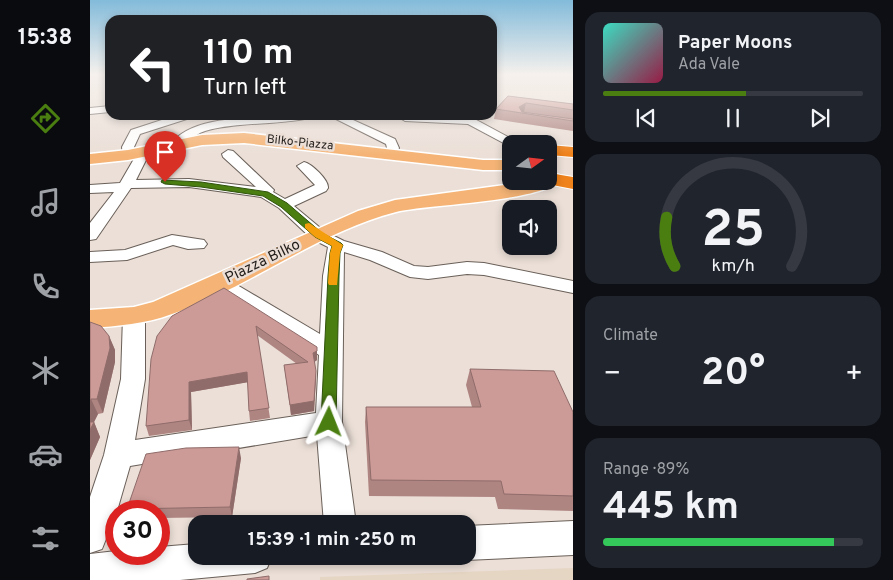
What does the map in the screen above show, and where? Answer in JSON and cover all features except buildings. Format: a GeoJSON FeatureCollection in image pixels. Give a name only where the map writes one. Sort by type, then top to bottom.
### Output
{"type":"FeatureCollection","features":[{"type":"Feature","properties":{"kind":"highway"},"geometry":{"type":"LineString","coordinates":[[558,151],[573,152]]}},
{"type":"Feature","properties":{"kind":"main road","name":"Bilko-Piazza"},"geometry":{"type":"LineString","coordinates":[[90,159],[176,145],[244,138],[483,165],[502,165]]}},
{"type":"Feature","properties":{"kind":"main road","name":"Piazza Bilko"},"geometry":{"type":"LineString","coordinates":[[90,319],[134,316],[163,308],[328,240],[365,214],[395,206],[511,190]]}},
{"type":"Feature","properties":{"kind":"street"},"geometry":{"type":"LineString","coordinates":[[90,111],[105,110]]}},
{"type":"Feature","properties":{"kind":"street"},"geometry":{"type":"LineString","coordinates":[[90,236],[126,186],[136,153],[128,148],[135,132],[171,120]]}},
{"type":"Feature","properties":{"kind":"street"},"geometry":{"type":"LineString","coordinates":[[176,145],[182,136],[207,127],[292,120]]}},
{"type":"Feature","properties":{"kind":"street"},"geometry":{"type":"LineString","coordinates":[[345,120],[391,142],[393,148],[391,154]]}},
{"type":"Feature","properties":{"kind":"street"},"geometry":{"type":"LineString","coordinates":[[448,120],[470,121],[502,137]]}},
{"type":"Feature","properties":{"kind":"street"},"geometry":{"type":"LineString","coordinates":[[228,154],[263,186],[266,190],[265,194]]}},
{"type":"Feature","properties":{"kind":"street"},"geometry":{"type":"LineString","coordinates":[[284,205],[322,188],[322,185],[304,166]]}},
{"type":"Feature","properties":{"kind":"street"},"geometry":{"type":"LineString","coordinates":[[90,189],[189,183],[265,194],[284,205],[328,240],[376,256],[410,271],[428,273],[467,268],[484,269],[573,287]]}},
{"type":"Feature","properties":{"kind":"street"},"geometry":{"type":"LineString","coordinates":[[90,257],[127,255],[172,240],[188,244],[198,244]]}},
{"type":"Feature","properties":{"kind":"street"},"geometry":{"type":"LineString","coordinates":[[328,240],[335,253],[329,422],[339,515]]}},
{"type":"Feature","properties":{"kind":"street"},"geometry":{"type":"LineString","coordinates":[[220,283],[332,352]]}},
{"type":"Feature","properties":{"kind":"street"},"geometry":{"type":"LineString","coordinates":[[90,536],[101,512],[118,455],[133,378],[134,316]]}},
{"type":"Feature","properties":{"kind":"street"},"geometry":{"type":"LineString","coordinates":[[118,455],[329,422]]}},
{"type":"Feature","properties":{"kind":"street"},"geometry":{"type":"LineString","coordinates":[[476,543],[573,538]]}},
{"type":"Feature","properties":{"kind":"street"},"geometry":{"type":"LineString","coordinates":[[90,571],[188,562]]}},
{"type":"Feature","properties":{"kind":"shaded area"},"geometry":{"type":"Polygon","coordinates":[[[573,568],[573,580],[320,580],[320,577],[573,568]]]}},
{"type":"Feature","properties":{"kind":"slow traffic"},"geometry":{"type":"LineString","coordinates":[[309,226],[318,235],[338,245],[335,253],[333,283]]}},
{"type":"Feature","properties":{"kind":"route"},"geometry":{"type":"LineString","coordinates":[[165,182],[201,184],[265,194],[284,205],[318,235],[338,245],[335,253],[329,422]]}}]}
